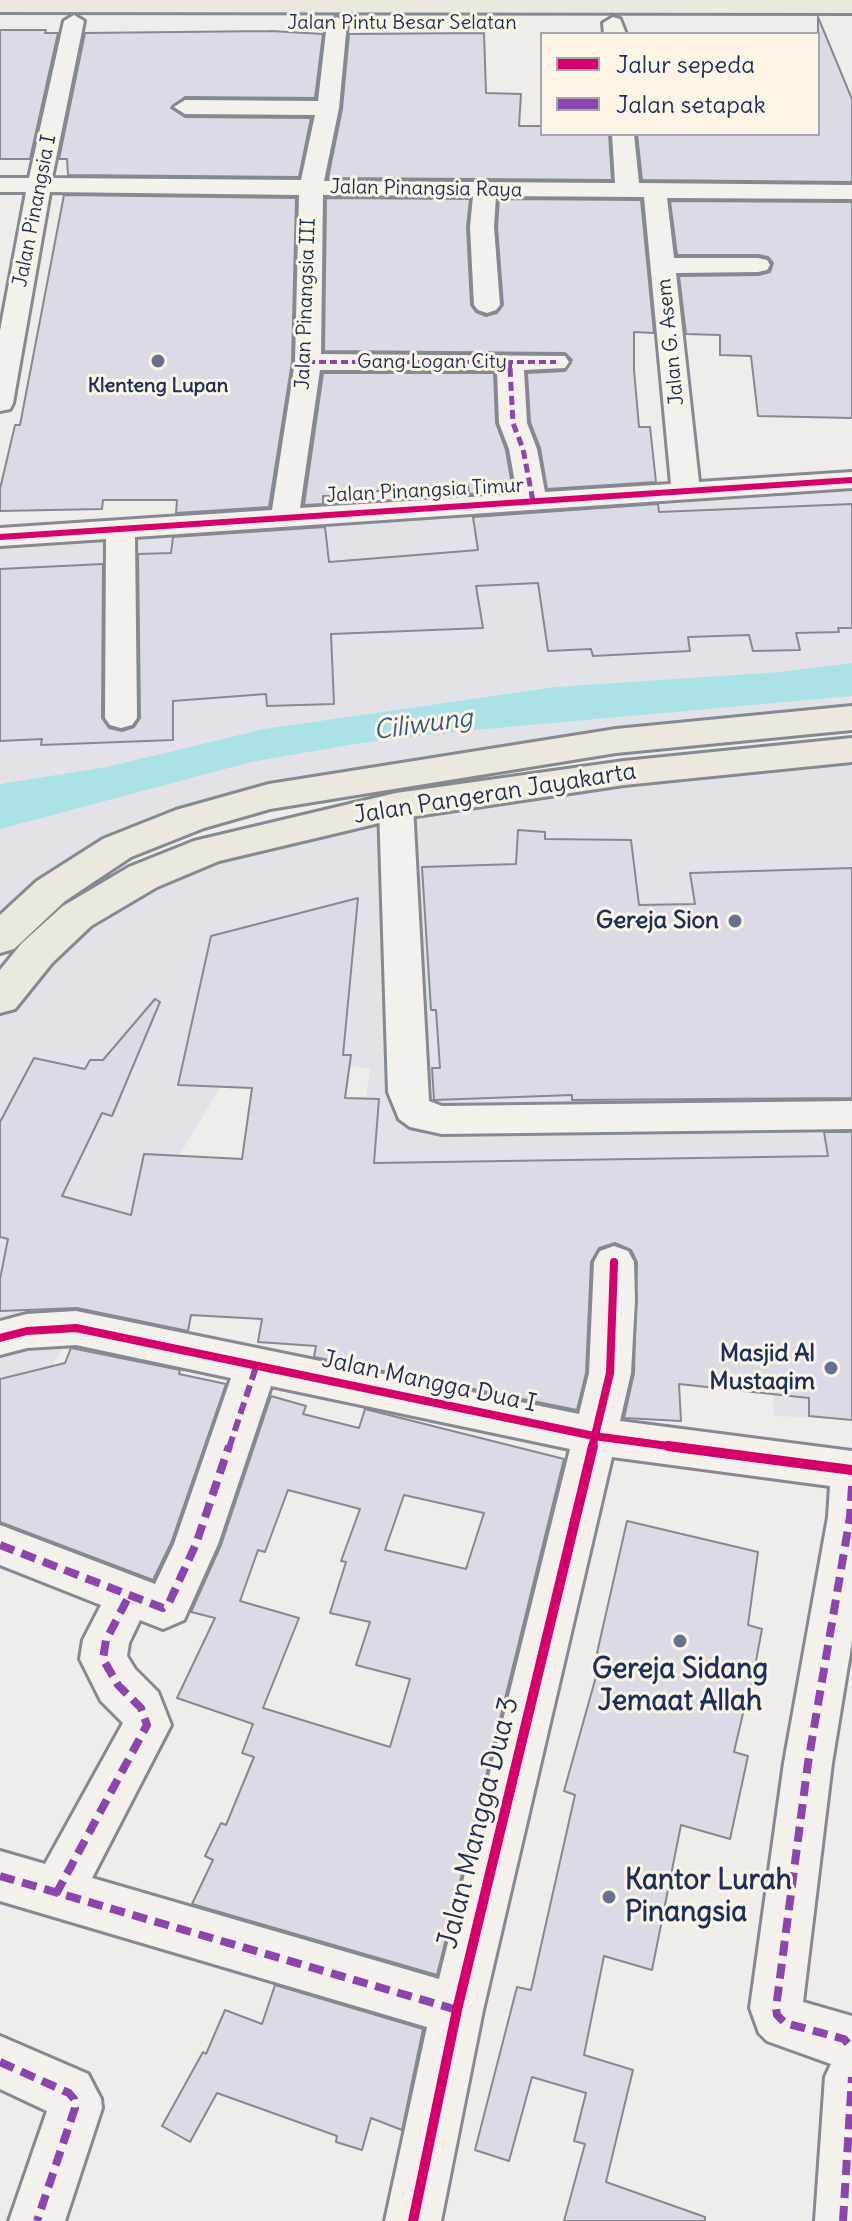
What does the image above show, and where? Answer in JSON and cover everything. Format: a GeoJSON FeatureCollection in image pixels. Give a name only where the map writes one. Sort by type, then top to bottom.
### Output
{"type":"FeatureCollection","features":[{"type":"Feature","properties":{"kind":"main road","name":"Jalan Pintu Besar Selatan"},"geometry":{"type":"LineString","coordinates":[[0,5],[588,3],[850,10]]}},
{"type":"Feature","properties":{"kind":"main road","name":"Jalan Pintu Besar Selatan"},"geometry":{"type":"LineString","coordinates":[[0,20],[614,28],[850,10]]}},
{"type":"Feature","properties":{"kind":"main road","name":"Jalan Pangeran Jayakarta"},"geometry":{"type":"LineString","coordinates":[[0,998],[37,953],[77,916],[143,877],[208,850],[620,757],[852,718]]}},
{"type":"Feature","properties":{"kind":"main road","name":"Jalan Pangeran Jayakarta"},"geometry":{"type":"LineString","coordinates":[[0,939],[51,891],[117,848],[190,819],[283,795],[620,757],[852,750]]}},
{"type":"Feature","properties":{"kind":"street","name":"Jalan Pinangsia I"},"geometry":{"type":"LineString","coordinates":[[0,403],[11,278],[29,234],[74,21]]}},
{"type":"Feature","properties":{"kind":"street","name":"Jalan Pinangsia III"},"geometry":{"type":"LineString","coordinates":[[285,516],[308,362],[311,188],[328,108],[337,23]]}},
{"type":"Feature","properties":{"kind":"street"},"geometry":{"type":"LineString","coordinates":[[185,107],[328,108]]}},
{"type":"Feature","properties":{"kind":"street"},"geometry":{"type":"LineString","coordinates":[[623,136],[628,192]]}},
{"type":"Feature","properties":{"kind":"street","name":"Jalan Pinangsia Raya"},"geometry":{"type":"LineString","coordinates":[[0,185],[852,192]]}},
{"type":"Feature","properties":{"kind":"street"},"geometry":{"type":"LineString","coordinates":[[485,189],[482,227],[487,305]]}},
{"type":"Feature","properties":{"kind":"street","name":"Jalan G. Asem"},"geometry":{"type":"LineString","coordinates":[[655,192],[686,492]]}},
{"type":"Feature","properties":{"kind":"street"},"geometry":{"type":"LineString","coordinates":[[0,232],[29,234]]}},
{"type":"Feature","properties":{"kind":"street"},"geometry":{"type":"LineString","coordinates":[[663,266],[758,265]]}},
{"type":"Feature","properties":{"kind":"street","name":"Gang Logan City"},"geometry":{"type":"LineString","coordinates":[[308,362],[556,362]]}},
{"type":"Feature","properties":{"kind":"street"},"geometry":{"type":"LineString","coordinates":[[510,362],[513,423],[523,449],[533,501]]}},
{"type":"Feature","properties":{"kind":"street","name":"Jalan Pinangsia Timur"},"geometry":{"type":"LineString","coordinates":[[0,537],[852,480]]}},
{"type":"Feature","properties":{"kind":"street"},"geometry":{"type":"LineString","coordinates":[[120,527],[121,718]]}},
{"type":"Feature","properties":{"kind":"street"},"geometry":{"type":"LineString","coordinates":[[396,806],[407,1092],[412,1109],[423,1117],[442,1120],[852,1115]]}},
{"type":"Feature","properties":{"kind":"street","name":"Jalan Mangga Dua 3"},"geometry":{"type":"LineString","coordinates":[[413,2221],[457,2010],[610,1373],[614,1262]]}},
{"type":"Feature","properties":{"kind":"street","name":"Jalan Mangga Dua I"},"geometry":{"type":"LineString","coordinates":[[0,1338],[27,1331],[76,1328],[594,1436],[852,1470]]}},
{"type":"Feature","properties":{"kind":"street"},"geometry":{"type":"LineString","coordinates":[[0,1545],[163,1608],[173,1600],[196,1544],[256,1367]]}},
{"type":"Feature","properties":{"kind":"street"},"geometry":{"type":"LineString","coordinates":[[852,1486],[850,1517],[808,1763],[776,2008],[777,2015],[785,2023],[844,2039],[852,2048]]}},
{"type":"Feature","properties":{"kind":"street"},"geometry":{"type":"LineString","coordinates":[[56,1894],[147,1725],[141,1708],[118,1685],[103,1659],[106,1640],[129,1596]]}},
{"type":"Feature","properties":{"kind":"street"},"geometry":{"type":"LineString","coordinates":[[0,1876],[457,2010]]}},
{"type":"Feature","properties":{"kind":"street"},"geometry":{"type":"LineString","coordinates":[[0,2062],[74,2099],[75,2108],[37,2221]]}},
{"type":"Feature","properties":{"kind":"street"},"geometry":{"type":"LineString","coordinates":[[843,2221],[852,2077]]}},
{"type":"Feature","properties":{"kind":"shaded area"},"geometry":{"type":"Polygon","coordinates":[[[852,479],[852,718],[722,730],[190,819],[0,939],[0,534],[852,479]]]}},
{"type":"Feature","properties":{"kind":"shaded area"},"geometry":{"type":"Polygon","coordinates":[[[852,752],[852,1419],[774,1416],[764,1209],[352,1215],[370,1069],[246,1045],[0,1452],[0,998],[143,877],[396,806],[852,752]]]}},
{"type":"Feature","properties":{"kind":"water","name":"Ciliwung"},"geometry":{"type":"Polygon","coordinates":[[[852,663],[852,696],[361,743],[251,762],[0,829],[0,784],[107,767],[264,729],[556,687],[779,672],[852,663]]]}},
{"type":"Feature","properties":{"kind":"building"},"geometry":{"type":"Polygon","coordinates":[[[818,17],[852,99],[852,182],[642,180],[637,136],[820,136],[818,17]]]}},
{"type":"Feature","properties":{"kind":"building"},"geometry":{"type":"Polygon","coordinates":[[[0,30],[58,33],[30,159],[0,159],[0,30]]]}},
{"type":"Feature","properties":{"kind":"building"},"geometry":{"type":"Polygon","coordinates":[[[271,31],[323,34],[315,98],[185,97],[171,108],[185,117],[311,118],[299,177],[68,175],[67,159],[59,159],[85,33],[271,31]]]}},
{"type":"Feature","properties":{"kind":"building"},"geometry":{"type":"Polygon","coordinates":[[[484,33],[486,93],[521,94],[519,126],[540,126],[540,136],[609,136],[612,180],[328,178],[342,109],[349,34],[484,33]]]}},
{"type":"Feature","properties":{"kind":"building"},"geometry":{"type":"Polygon","coordinates":[[[64,195],[296,198],[292,362],[269,507],[176,513],[177,500],[103,500],[102,509],[0,511],[0,489],[15,425],[20,425],[64,195]]]}},
{"type":"Feature","properties":{"kind":"building"},"geometry":{"type":"Polygon","coordinates":[[[326,198],[470,199],[467,227],[471,305],[476,312],[486,316],[497,313],[503,305],[497,227],[499,199],[641,200],[654,333],[634,332],[634,370],[639,427],[650,427],[656,482],[547,489],[540,448],[530,422],[527,373],[565,371],[572,360],[565,353],[324,351],[326,198]]]}},
{"type":"Feature","properties":{"kind":"building"},"geometry":{"type":"Polygon","coordinates":[[[670,201],[852,202],[852,418],[758,416],[751,356],[720,355],[720,335],[686,334],[679,276],[759,275],[770,272],[773,263],[768,257],[758,255],[677,255],[670,201]]]}},
{"type":"Feature","properties":{"kind":"building"},"geometry":{"type":"Polygon","coordinates":[[[323,373],[494,373],[496,423],[506,450],[513,491],[469,494],[468,486],[415,486],[415,491],[331,491],[331,496],[323,496],[323,504],[304,505],[323,373]]]}},
{"type":"Feature","properties":{"kind":"building"},"geometry":{"type":"Polygon","coordinates":[[[658,504],[659,512],[852,504],[852,628],[838,628],[839,632],[796,633],[800,650],[753,651],[749,635],[688,637],[690,651],[593,656],[591,649],[548,651],[538,583],[476,586],[483,628],[331,634],[334,704],[267,706],[266,694],[173,701],[173,740],[41,745],[42,739],[0,741],[0,569],[103,564],[102,718],[109,728],[122,731],[134,727],[140,718],[138,554],[171,553],[173,537],[325,527],[329,562],[478,550],[473,517],[658,504]]]}},
{"type":"Feature","properties":{"kind":"building"},"geometry":{"type":"Polygon","coordinates":[[[518,830],[545,832],[545,839],[631,840],[639,905],[695,904],[690,873],[852,868],[852,1098],[572,1100],[572,1095],[434,1100],[432,1068],[440,1068],[436,1010],[431,1010],[422,867],[516,864],[518,830]]]}},
{"type":"Feature","properties":{"kind":"building"},"geometry":{"type":"Polygon","coordinates":[[[358,898],[343,1055],[351,1055],[345,1098],[379,1099],[374,1163],[828,1156],[824,1132],[852,1132],[852,1420],[809,1416],[809,1398],[679,1384],[681,1421],[624,1418],[634,1373],[637,1262],[631,1250],[615,1243],[599,1248],[591,1262],[586,1373],[577,1410],[314,1357],[316,1346],[258,1342],[262,1319],[191,1315],[188,1331],[77,1308],[0,1311],[0,1279],[8,1239],[0,1237],[0,1122],[34,1058],[85,1069],[90,1060],[103,1060],[155,999],[160,1002],[112,1116],[102,1113],[62,1196],[131,1215],[144,1154],[242,1159],[252,1088],[178,1085],[211,936],[358,898]]]}},
{"type":"Feature","properties":{"kind":"building"},"geometry":{"type":"Polygon","coordinates":[[[71,1348],[180,1370],[179,1374],[226,1384],[171,1543],[153,1580],[0,1522],[0,1379],[65,1363],[71,1348]]]}},
{"type":"Feature","properties":{"kind":"building"},"geometry":{"type":"Polygon","coordinates":[[[271,1396],[306,1406],[303,1414],[359,1428],[365,1409],[564,1459],[437,1975],[192,1904],[213,1860],[205,1856],[221,1823],[226,1825],[254,1757],[242,1753],[253,1724],[177,1698],[215,1618],[191,1612],[221,1545],[271,1396]],[[288,1490],[265,1552],[258,1550],[240,1601],[299,1618],[263,1708],[390,1747],[410,1679],[356,1665],[370,1622],[330,1613],[346,1562],[341,1561],[360,1509],[288,1490]],[[404,1495],[385,1550],[466,1569],[484,1513],[404,1495]]]}},
{"type":"Feature","properties":{"kind":"building"},"geometry":{"type":"Polygon","coordinates":[[[627,1521],[758,1552],[748,1625],[762,1629],[750,1693],[734,1752],[748,1756],[730,1839],[681,1825],[652,1970],[604,1956],[584,2055],[633,2070],[606,2182],[705,2217],[705,2221],[564,2221],[585,2144],[574,2141],[586,2093],[532,2077],[509,2161],[475,2150],[517,1987],[531,1990],[575,1795],[564,1791],[602,1655],[597,1653],[627,1521]]]}},
{"type":"Feature","properties":{"kind":"building"},"geometry":{"type":"Polygon","coordinates":[[[275,1985],[423,2029],[402,2130],[371,2118],[362,2150],[336,2142],[337,2136],[217,2093],[190,2142],[162,2126],[203,2052],[206,2054],[225,2010],[262,2024],[275,1985]]]}},
{"type":"Feature","properties":{"kind":"marked path"},"geometry":{"type":"LineString","coordinates":[[308,362],[556,362]]}},
{"type":"Feature","properties":{"kind":"marked path"},"geometry":{"type":"LineString","coordinates":[[510,362],[513,423],[523,449],[533,501]]}},
{"type":"Feature","properties":{"kind":"marked path"},"geometry":{"type":"LineString","coordinates":[[0,1545],[163,1608],[168,1605],[196,1544],[256,1367]]}},
{"type":"Feature","properties":{"kind":"marked path"},"geometry":{"type":"LineString","coordinates":[[852,1486],[850,1517],[808,1763],[776,2008],[777,2015],[785,2023],[844,2039],[852,2048]]}},
{"type":"Feature","properties":{"kind":"marked path"},"geometry":{"type":"LineString","coordinates":[[56,1894],[147,1725],[141,1708],[118,1685],[103,1659],[106,1640],[129,1596]]}},
{"type":"Feature","properties":{"kind":"marked path"},"geometry":{"type":"LineString","coordinates":[[0,1876],[457,2010]]}},
{"type":"Feature","properties":{"kind":"marked path"},"geometry":{"type":"LineString","coordinates":[[0,2062],[69,2093],[74,2099],[75,2108],[37,2221]]}},
{"type":"Feature","properties":{"kind":"marked path"},"geometry":{"type":"LineString","coordinates":[[843,2221],[852,2077]]}},
{"type":"Feature","properties":{"kind":"cycle path"},"geometry":{"type":"LineString","coordinates":[[0,537],[852,480]]}},
{"type":"Feature","properties":{"kind":"cycle path"},"geometry":{"type":"LineString","coordinates":[[413,2221],[457,2010],[610,1373],[614,1262]]}},
{"type":"Feature","properties":{"kind":"cycle path"},"geometry":{"type":"LineString","coordinates":[[0,1338],[27,1331],[76,1328],[594,1436],[852,1470]]}},
{"type":"Feature","properties":{"kind":"place","name":"Klenteng Lupan"},"geometry":{"type":"Point","coordinates":[158,361]}},
{"type":"Feature","properties":{"kind":"place","name":"Gereja Sion"},"geometry":{"type":"Point","coordinates":[735,921]}},
{"type":"Feature","properties":{"kind":"place","name":"Masjid Al Mustaqim"},"geometry":{"type":"Point","coordinates":[831,1368]}},
{"type":"Feature","properties":{"kind":"place","name":"Gereja Sidang Jemaat Allah"},"geometry":{"type":"Point","coordinates":[680,1641]}},
{"type":"Feature","properties":{"kind":"place","name":"Kantor Lurah Pinangsia"},"geometry":{"type":"Point","coordinates":[609,1897]}}]}
